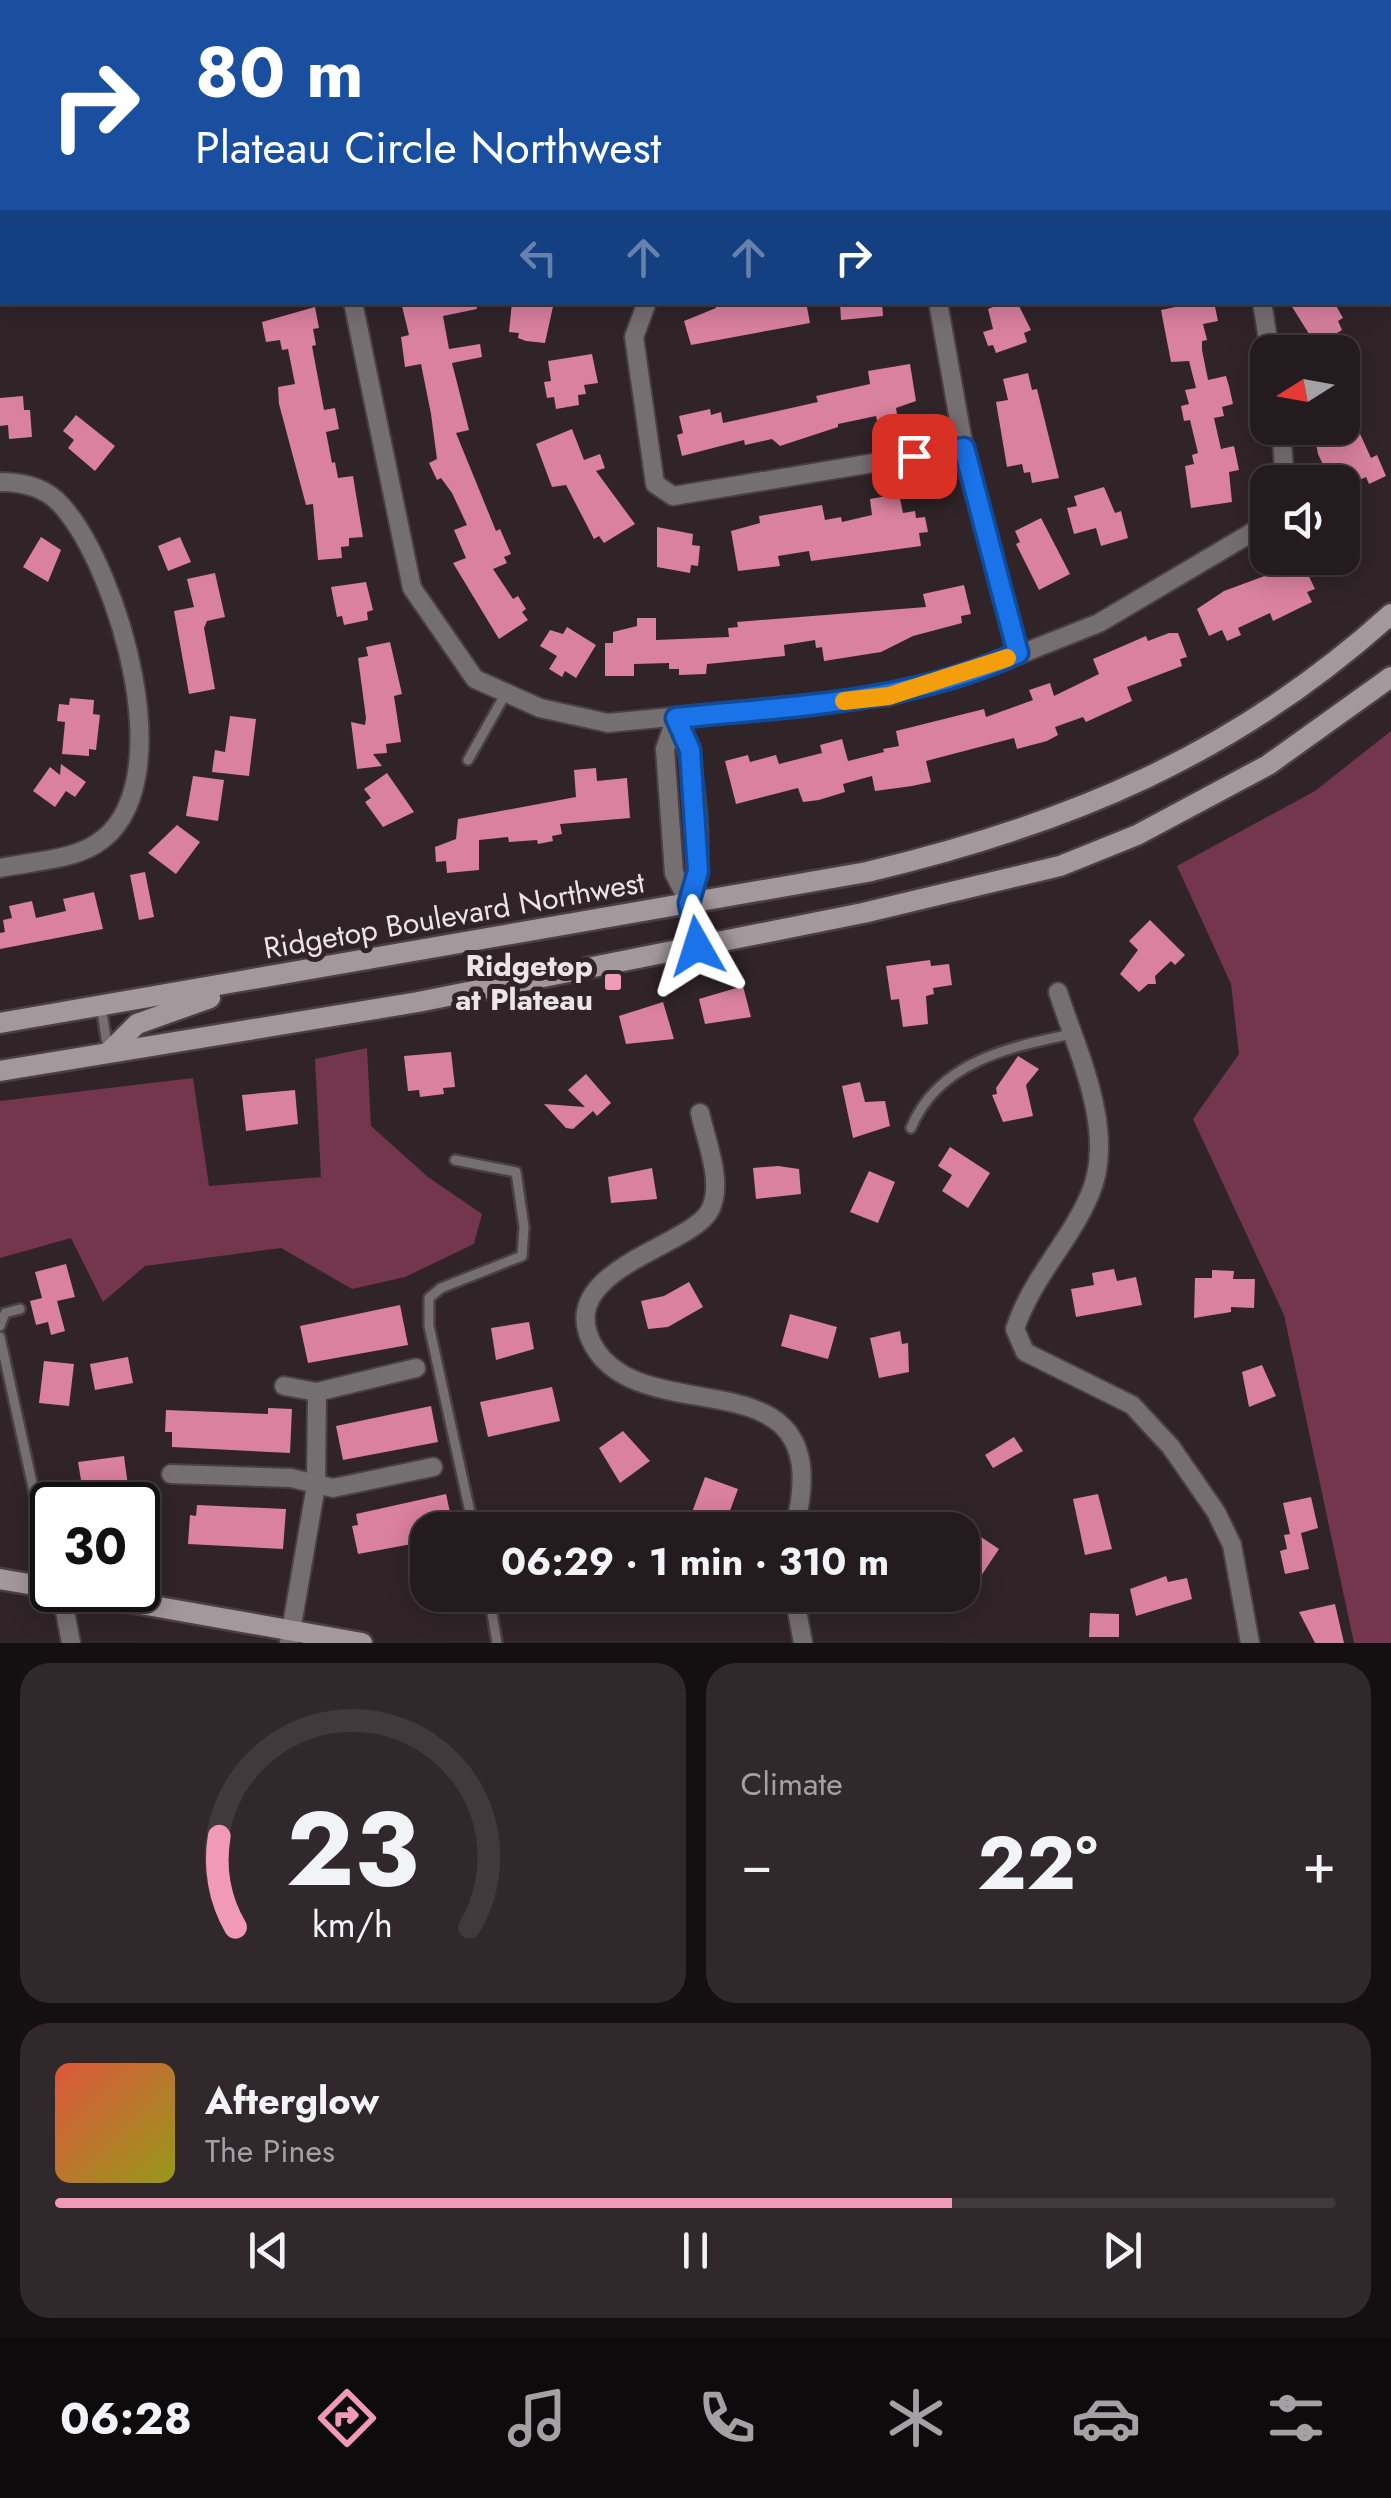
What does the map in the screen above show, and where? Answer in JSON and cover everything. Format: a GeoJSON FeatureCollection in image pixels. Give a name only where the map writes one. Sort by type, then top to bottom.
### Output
{"type":"FeatureCollection","features":[{"type":"Feature","properties":{"kind":"main road","name":"Ridgetop Boulevard Northwest"},"geometry":{"type":"LineString","coordinates":[[0,1023],[903,864],[1086,808],[1220,740],[1330,666],[1391,614]]}},
{"type":"Feature","properties":{"kind":"main road"},"geometry":{"type":"LineString","coordinates":[[0,1071],[418,1002],[863,914],[1100,853],[1268,764],[1391,677]]}},
{"type":"Feature","properties":{"kind":"main road"},"geometry":{"type":"LineString","coordinates":[[108,1053],[138,1024],[273,977]]}},
{"type":"Feature","properties":{"kind":"main road"},"geometry":{"type":"LineString","coordinates":[[0,1579],[30,1585]]}},
{"type":"Feature","properties":{"kind":"main road"},"geometry":{"type":"LineString","coordinates":[[160,1610],[289,1636],[362,1643]]}},
{"type":"Feature","properties":{"kind":"street"},"geometry":{"type":"LineString","coordinates":[[354,305],[412,588],[475,678],[540,708],[608,723],[889,696],[988,667],[1100,623],[1250,534]]}},
{"type":"Feature","properties":{"kind":"street"},"geometry":{"type":"LineString","coordinates":[[646,305],[634,338],[655,484],[673,496],[964,448]]}},
{"type":"Feature","properties":{"kind":"street"},"geometry":{"type":"LineString","coordinates":[[939,305],[964,448],[1018,653]]}},
{"type":"Feature","properties":{"kind":"street"},"geometry":{"type":"LineString","coordinates":[[1262,305],[1267,335]]}},
{"type":"Feature","properties":{"kind":"street"},"geometry":{"type":"LineString","coordinates":[[0,482],[42,489],[62,504],[81,533],[122,632],[140,724],[134,788],[112,830],[96,845],[0,868]]}},
{"type":"Feature","properties":{"kind":"street"},"geometry":{"type":"LineString","coordinates":[[676,718],[690,750],[698,871],[689,903],[697,946]]}},
{"type":"Feature","properties":{"kind":"street"},"geometry":{"type":"LineString","coordinates":[[1058,992],[1100,1135],[1091,1193],[1048,1259],[1014,1328],[1025,1352],[1132,1404],[1171,1447],[1216,1512],[1232,1545],[1250,1643]]}},
{"type":"Feature","properties":{"kind":"street"},"geometry":{"type":"LineString","coordinates":[[700,1113],[716,1186],[712,1207],[702,1222],[613,1274],[593,1296],[586,1324],[594,1346],[612,1368],[663,1386],[747,1406],[776,1421],[802,1460],[806,1476],[798,1512]]}},
{"type":"Feature","properties":{"kind":"street"},"geometry":{"type":"LineString","coordinates":[[284,1386],[317,1392],[416,1368]]}},
{"type":"Feature","properties":{"kind":"street"},"geometry":{"type":"LineString","coordinates":[[289,1636],[316,1484],[317,1392]]}},
{"type":"Feature","properties":{"kind":"street"},"geometry":{"type":"LineString","coordinates":[[171,1474],[290,1478],[333,1488],[433,1467]]}},
{"type":"Feature","properties":{"kind":"street"},"geometry":{"type":"LineString","coordinates":[[61,1612],[70,1643]]}},
{"type":"Feature","properties":{"kind":"street"},"geometry":{"type":"LineString","coordinates":[[797,1612],[803,1643]]}},
{"type":"Feature","properties":{"kind":"lane"},"geometry":{"type":"LineString","coordinates":[[468,760],[506,692]]}},
{"type":"Feature","properties":{"kind":"lane"},"geometry":{"type":"LineString","coordinates":[[101,1006],[108,1053]]}},
{"type":"Feature","properties":{"kind":"lane"},"geometry":{"type":"LineString","coordinates":[[911,1128],[935,1092],[969,1065],[1008,1047],[1072,1034]]}},
{"type":"Feature","properties":{"kind":"lane"},"geometry":{"type":"LineString","coordinates":[[454,1160],[516,1172],[524,1227],[522,1256],[441,1288],[429,1298],[429,1326],[470,1512]]}},
{"type":"Feature","properties":{"kind":"lane"},"geometry":{"type":"LineString","coordinates":[[0,1326],[4,1314],[20,1309]]}},
{"type":"Feature","properties":{"kind":"lane"},"geometry":{"type":"LineString","coordinates":[[0,1337],[32,1482]]}},
{"type":"Feature","properties":{"kind":"lane"},"geometry":{"type":"LineString","coordinates":[[492,1612],[497,1643]]}},
{"type":"Feature","properties":{"kind":"shaded area"},"geometry":{"type":"Polygon","coordinates":[[[1391,731],[1391,1643],[1354,1643],[1284,1315],[1193,1119],[1239,1054],[1231,984],[1177,866],[1315,791],[1391,731]]]}},
{"type":"Feature","properties":{"kind":"shaded area"},"geometry":{"type":"Polygon","coordinates":[[[367,1048],[371,1126],[428,1177],[482,1214],[474,1244],[405,1277],[352,1289],[281,1248],[145,1266],[103,1302],[71,1238],[0,1258],[0,1101],[193,1078],[209,1186],[321,1177],[315,1059],[367,1048]]]}},
{"type":"Feature","properties":{"kind":"building"},"geometry":{"type":"Polygon","coordinates":[[[402,305],[476,305],[477,309],[443,316],[449,349],[480,344],[482,357],[452,363],[469,430],[456,433],[496,531],[500,529],[511,554],[504,557],[507,563],[493,569],[513,599],[518,596],[528,620],[499,639],[453,563],[466,558],[454,530],[467,525],[452,493],[441,478],[437,480],[429,463],[437,459],[431,414],[421,364],[405,367],[401,337],[409,335],[402,305]]]}},
{"type":"Feature","properties":{"kind":"building"},"geometry":{"type":"Polygon","coordinates":[[[512,305],[553,305],[545,343],[526,341],[518,338],[519,333],[509,332],[512,305]]]}},
{"type":"Feature","properties":{"kind":"building"},"geometry":{"type":"Polygon","coordinates":[[[716,305],[807,305],[810,323],[691,345],[684,321],[716,305]]]}},
{"type":"Feature","properties":{"kind":"building"},"geometry":{"type":"Polygon","coordinates":[[[840,305],[882,305],[883,316],[841,320],[840,305]]]}},
{"type":"Feature","properties":{"kind":"building"},"geometry":{"type":"Polygon","coordinates":[[[1018,305],[1031,330],[1024,333],[1027,342],[996,353],[993,345],[988,346],[983,332],[993,329],[988,309],[1018,305]]]}},
{"type":"Feature","properties":{"kind":"building"},"geometry":{"type":"Polygon","coordinates":[[[1215,305],[1218,321],[1203,324],[1207,340],[1202,341],[1202,350],[1208,380],[1226,376],[1233,404],[1222,407],[1224,416],[1214,418],[1221,449],[1234,446],[1239,470],[1229,472],[1232,502],[1191,508],[1185,466],[1194,464],[1192,455],[1198,453],[1190,420],[1184,421],[1181,406],[1189,404],[1185,390],[1196,388],[1189,361],[1171,362],[1161,310],[1215,305]]]}},
{"type":"Feature","properties":{"kind":"building"},"geometry":{"type":"Polygon","coordinates":[[[1291,305],[1336,305],[1343,318],[1338,321],[1342,330],[1334,335],[1310,335],[1291,305]]]}},
{"type":"Feature","properties":{"kind":"building"},"geometry":{"type":"Polygon","coordinates":[[[315,307],[319,328],[313,329],[316,345],[312,346],[324,410],[335,408],[339,429],[326,432],[332,463],[335,462],[338,478],[353,476],[363,537],[349,538],[349,546],[341,547],[342,558],[318,560],[313,504],[306,505],[279,404],[278,387],[295,384],[288,349],[282,350],[280,340],[266,342],[262,322],[315,307]]]}},
{"type":"Feature","properties":{"kind":"building"},"geometry":{"type":"Polygon","coordinates":[[[592,354],[598,383],[584,385],[586,394],[578,395],[579,405],[556,409],[554,397],[547,398],[544,382],[551,381],[548,361],[592,354]]]}},
{"type":"Feature","properties":{"kind":"building"},"geometry":{"type":"Polygon","coordinates":[[[910,364],[916,401],[896,408],[898,421],[878,424],[876,416],[838,424],[780,446],[772,439],[745,445],[744,440],[682,456],[677,435],[683,433],[679,416],[710,409],[711,415],[721,412],[723,423],[818,402],[816,396],[870,384],[868,371],[910,364]]]}},
{"type":"Feature","properties":{"kind":"building"},"geometry":{"type":"Polygon","coordinates":[[[1028,373],[1032,390],[1037,389],[1059,478],[1032,483],[1030,472],[1024,473],[1022,464],[1007,467],[996,402],[1008,400],[1003,379],[1028,373]]]}},
{"type":"Feature","properties":{"kind":"building"},"geometry":{"type":"Polygon","coordinates":[[[23,396],[24,410],[30,410],[32,437],[9,439],[8,425],[0,426],[0,398],[23,396]]]}},
{"type":"Feature","properties":{"kind":"building"},"geometry":{"type":"Polygon","coordinates":[[[76,415],[115,446],[95,471],[68,448],[74,440],[63,431],[76,415]]]}},
{"type":"Feature","properties":{"kind":"building"},"geometry":{"type":"Polygon","coordinates":[[[572,429],[584,460],[600,454],[605,468],[596,471],[635,524],[604,543],[599,536],[594,539],[566,485],[552,487],[536,444],[572,429]]]}},
{"type":"Feature","properties":{"kind":"building"},"geometry":{"type":"Polygon","coordinates":[[[1360,434],[1371,458],[1377,455],[1386,476],[1369,484],[1366,477],[1360,480],[1360,465],[1323,465],[1316,445],[1360,445],[1360,434]]]}},
{"type":"Feature","properties":{"kind":"building"},"geometry":{"type":"Polygon","coordinates":[[[1104,487],[1115,513],[1121,511],[1128,538],[1101,546],[1096,528],[1074,534],[1067,508],[1077,506],[1074,496],[1104,487]]]}},
{"type":"Feature","properties":{"kind":"building"},"geometry":{"type":"Polygon","coordinates":[[[899,494],[903,513],[915,511],[916,518],[925,517],[928,532],[919,533],[921,546],[811,561],[809,551],[778,556],[780,566],[738,571],[731,531],[760,523],[759,516],[822,505],[825,520],[841,517],[842,522],[872,515],[870,499],[899,494]]]}},
{"type":"Feature","properties":{"kind":"building"},"geometry":{"type":"Polygon","coordinates":[[[1041,518],[1070,574],[1039,590],[1016,544],[1020,542],[1015,531],[1041,518]]]}},
{"type":"Feature","properties":{"kind":"building"},"geometry":{"type":"Polygon","coordinates":[[[657,527],[693,534],[692,545],[700,546],[698,566],[691,565],[690,573],[657,567],[657,527]]]}},
{"type":"Feature","properties":{"kind":"building"},"geometry":{"type":"Polygon","coordinates":[[[41,537],[61,550],[48,582],[23,567],[41,537]]]}},
{"type":"Feature","properties":{"kind":"building"},"geometry":{"type":"Polygon","coordinates":[[[180,537],[191,562],[168,571],[158,546],[180,537]]]}},
{"type":"Feature","properties":{"kind":"building"},"geometry":{"type":"Polygon","coordinates":[[[215,573],[225,617],[207,621],[204,628],[215,689],[189,694],[174,611],[194,607],[187,579],[215,573]]]}},
{"type":"Feature","properties":{"kind":"building"},"geometry":{"type":"Polygon","coordinates":[[[1267,575],[1308,575],[1315,589],[1307,592],[1312,602],[1273,621],[1270,613],[1238,628],[1241,635],[1227,641],[1222,630],[1209,636],[1197,609],[1224,591],[1267,575]]]}},
{"type":"Feature","properties":{"kind":"building"},"geometry":{"type":"Polygon","coordinates":[[[366,582],[373,610],[367,612],[368,620],[344,625],[342,616],[337,617],[331,587],[366,582]]]}},
{"type":"Feature","properties":{"kind":"building"},"geometry":{"type":"Polygon","coordinates":[[[964,585],[971,614],[961,616],[962,623],[913,636],[881,652],[824,661],[822,647],[816,648],[815,640],[784,645],[785,656],[707,664],[706,674],[679,675],[679,669],[669,669],[669,663],[634,664],[634,676],[605,676],[605,643],[613,643],[613,632],[637,626],[637,618],[656,618],[656,640],[729,637],[728,628],[738,627],[737,622],[926,607],[923,594],[964,585]]]}},
{"type":"Feature","properties":{"kind":"building"},"geometry":{"type":"Polygon","coordinates":[[[567,627],[596,645],[576,678],[565,671],[562,677],[549,669],[557,656],[540,646],[550,630],[563,634],[567,627]]]}},
{"type":"Feature","properties":{"kind":"building"},"geometry":{"type":"Polygon","coordinates":[[[1178,633],[1187,657],[1180,659],[1182,666],[1127,687],[1132,701],[1086,722],[1083,717],[1055,727],[1058,735],[1047,741],[1017,749],[1014,738],[926,761],[931,782],[912,786],[875,791],[872,776],[843,784],[845,792],[819,800],[803,802],[798,788],[736,804],[725,761],[748,755],[750,762],[776,755],[779,764],[822,753],[820,745],[842,739],[848,761],[884,752],[883,749],[899,746],[896,731],[984,709],[986,717],[1033,700],[1029,690],[1050,683],[1054,696],[1099,674],[1093,659],[1146,636],[1148,641],[1178,633]]]}},
{"type":"Feature","properties":{"kind":"building"},"geometry":{"type":"Polygon","coordinates":[[[390,642],[402,694],[394,696],[401,742],[386,744],[387,753],[373,754],[382,766],[357,769],[351,722],[365,725],[366,718],[358,658],[368,656],[366,647],[390,642]]]}},
{"type":"Feature","properties":{"kind":"building"},"geometry":{"type":"Polygon","coordinates":[[[70,698],[94,700],[93,714],[100,715],[96,750],[89,749],[89,756],[62,754],[65,722],[57,721],[59,704],[69,705],[70,698]]]}},
{"type":"Feature","properties":{"kind":"building"},"geometry":{"type":"Polygon","coordinates":[[[230,716],[256,719],[249,776],[212,772],[215,750],[225,752],[230,716]]]}},
{"type":"Feature","properties":{"kind":"building"},"geometry":{"type":"Polygon","coordinates":[[[61,764],[86,782],[75,797],[66,791],[55,807],[33,791],[50,767],[60,775],[61,764]]]}},
{"type":"Feature","properties":{"kind":"building"},"geometry":{"type":"Polygon","coordinates":[[[596,768],[597,781],[627,778],[630,818],[560,824],[562,834],[538,844],[537,840],[509,842],[508,837],[479,840],[479,870],[447,873],[446,861],[436,862],[435,847],[456,839],[458,819],[576,797],[574,770],[596,768]]]}},
{"type":"Feature","properties":{"kind":"building"},"geometry":{"type":"Polygon","coordinates":[[[387,773],[414,812],[383,827],[365,802],[371,798],[364,789],[387,773]]]}},
{"type":"Feature","properties":{"kind":"building"},"geometry":{"type":"Polygon","coordinates":[[[193,776],[224,780],[218,821],[186,816],[193,776]]]}},
{"type":"Feature","properties":{"kind":"building"},"geometry":{"type":"Polygon","coordinates":[[[177,825],[200,842],[176,874],[148,853],[177,825]]]}},
{"type":"Feature","properties":{"kind":"building"},"geometry":{"type":"Polygon","coordinates":[[[145,872],[154,917],[139,920],[130,875],[145,872]]]}},
{"type":"Feature","properties":{"kind":"building"},"geometry":{"type":"Polygon","coordinates":[[[94,892],[103,929],[0,949],[0,933],[5,932],[3,920],[12,918],[9,906],[32,901],[36,918],[66,911],[63,899],[94,892]]]}},
{"type":"Feature","properties":{"kind":"building"},"geometry":{"type":"Polygon","coordinates":[[[1150,920],[1185,955],[1175,965],[1171,961],[1155,976],[1156,984],[1148,984],[1139,992],[1120,974],[1138,950],[1129,941],[1150,920]]]}},
{"type":"Feature","properties":{"kind":"building"},"geometry":{"type":"Polygon","coordinates":[[[930,960],[931,966],[949,964],[952,985],[933,988],[934,994],[926,996],[928,1024],[903,1027],[899,999],[891,1000],[886,966],[930,960]]]}},
{"type":"Feature","properties":{"kind":"building"},"geometry":{"type":"Polygon","coordinates":[[[743,986],[751,1017],[705,1024],[699,999],[743,986]]]}},
{"type":"Feature","properties":{"kind":"building"},"geometry":{"type":"Polygon","coordinates":[[[663,1002],[674,1039],[626,1044],[619,1016],[663,1002]]]}},
{"type":"Feature","properties":{"kind":"building"},"geometry":{"type":"Polygon","coordinates":[[[451,1052],[455,1087],[443,1088],[444,1094],[420,1097],[419,1090],[408,1091],[404,1056],[451,1052]]]}},
{"type":"Feature","properties":{"kind":"building"},"geometry":{"type":"Polygon","coordinates":[[[1018,1056],[1039,1069],[1026,1085],[1033,1116],[1003,1122],[992,1095],[997,1094],[996,1088],[1018,1056]]]}},
{"type":"Feature","properties":{"kind":"building"},"geometry":{"type":"Polygon","coordinates":[[[586,1074],[611,1103],[597,1116],[593,1111],[573,1129],[566,1128],[544,1104],[585,1107],[568,1090],[586,1074]]]}},
{"type":"Feature","properties":{"kind":"building"},"geometry":{"type":"Polygon","coordinates":[[[860,1082],[865,1102],[885,1101],[890,1126],[853,1138],[842,1086],[860,1082]]]}},
{"type":"Feature","properties":{"kind":"building"},"geometry":{"type":"Polygon","coordinates":[[[295,1090],[298,1124],[246,1131],[242,1095],[295,1090]]]}},
{"type":"Feature","properties":{"kind":"building"},"geometry":{"type":"Polygon","coordinates":[[[950,1147],[990,1173],[968,1208],[942,1191],[952,1175],[938,1166],[950,1147]]]}},
{"type":"Feature","properties":{"kind":"building"},"geometry":{"type":"Polygon","coordinates":[[[652,1168],[657,1199],[611,1203],[608,1177],[652,1168]]]}},
{"type":"Feature","properties":{"kind":"building"},"geometry":{"type":"Polygon","coordinates":[[[753,1168],[799,1169],[801,1194],[756,1199],[753,1168]]]}},
{"type":"Feature","properties":{"kind":"building"},"geometry":{"type":"Polygon","coordinates":[[[869,1171],[895,1182],[878,1223],[850,1212],[869,1171]]]}},
{"type":"Feature","properties":{"kind":"building"},"geometry":{"type":"Polygon","coordinates":[[[66,1264],[75,1297],[57,1301],[65,1331],[51,1335],[48,1322],[36,1325],[30,1301],[42,1298],[35,1272],[66,1264]]]}},
{"type":"Feature","properties":{"kind":"building"},"geometry":{"type":"Polygon","coordinates":[[[1114,1269],[1117,1281],[1136,1277],[1142,1305],[1076,1317],[1071,1289],[1094,1285],[1092,1273],[1114,1269]]]}},
{"type":"Feature","properties":{"kind":"building"},"geometry":{"type":"Polygon","coordinates":[[[1212,1270],[1234,1271],[1233,1279],[1255,1279],[1254,1308],[1231,1307],[1231,1312],[1194,1318],[1195,1278],[1212,1278],[1212,1270]]]}},
{"type":"Feature","properties":{"kind":"building"},"geometry":{"type":"Polygon","coordinates":[[[689,1282],[703,1307],[668,1327],[648,1329],[641,1301],[664,1296],[689,1282]]]}},
{"type":"Feature","properties":{"kind":"building"},"geometry":{"type":"Polygon","coordinates":[[[400,1305],[408,1345],[308,1363],[300,1326],[400,1305]]]}},
{"type":"Feature","properties":{"kind":"building"},"geometry":{"type":"Polygon","coordinates":[[[790,1314],[837,1327],[828,1359],[781,1346],[790,1314]]]}},
{"type":"Feature","properties":{"kind":"building"},"geometry":{"type":"Polygon","coordinates":[[[529,1322],[534,1349],[496,1360],[491,1328],[529,1322]]]}},
{"type":"Feature","properties":{"kind":"building"},"geometry":{"type":"Polygon","coordinates":[[[900,1331],[902,1344],[908,1343],[909,1372],[879,1378],[870,1338],[900,1331]]]}},
{"type":"Feature","properties":{"kind":"building"},"geometry":{"type":"Polygon","coordinates":[[[128,1357],[133,1383],[95,1390],[90,1364],[128,1357]]]}},
{"type":"Feature","properties":{"kind":"building"},"geometry":{"type":"Polygon","coordinates":[[[44,1361],[74,1364],[69,1406],[39,1403],[44,1361]]]}},
{"type":"Feature","properties":{"kind":"building"},"geometry":{"type":"Polygon","coordinates":[[[1262,1365],[1276,1396],[1249,1407],[1242,1372],[1262,1365]]]}},
{"type":"Feature","properties":{"kind":"building"},"geometry":{"type":"Polygon","coordinates":[[[552,1387],[560,1421],[488,1437],[480,1402],[552,1387]]]}},
{"type":"Feature","properties":{"kind":"building"},"geometry":{"type":"Polygon","coordinates":[[[431,1406],[438,1442],[343,1460],[336,1426],[431,1406]]]}},
{"type":"Feature","properties":{"kind":"building"},"geometry":{"type":"Polygon","coordinates":[[[268,1408],[292,1409],[290,1453],[172,1447],[172,1432],[165,1432],[166,1410],[268,1414],[268,1408]]]}},
{"type":"Feature","properties":{"kind":"building"},"geometry":{"type":"Polygon","coordinates":[[[623,1431],[650,1461],[620,1483],[599,1448],[623,1431]]]}},
{"type":"Feature","properties":{"kind":"building"},"geometry":{"type":"Polygon","coordinates":[[[1014,1437],[1023,1451],[993,1468],[985,1455],[1014,1437]]]}},
{"type":"Feature","properties":{"kind":"building"},"geometry":{"type":"Polygon","coordinates":[[[124,1456],[127,1482],[81,1482],[78,1462],[124,1456]]]}},
{"type":"Feature","properties":{"kind":"building"},"geometry":{"type":"Polygon","coordinates":[[[705,1477],[738,1489],[730,1512],[692,1512],[705,1477]]]}},
{"type":"Feature","properties":{"kind":"building"},"geometry":{"type":"Polygon","coordinates":[[[446,1494],[450,1512],[410,1512],[410,1544],[358,1554],[352,1526],[358,1525],[356,1514],[446,1494]]]}},
{"type":"Feature","properties":{"kind":"building"},"geometry":{"type":"Polygon","coordinates":[[[1098,1494],[1112,1549],[1085,1555],[1073,1499],[1098,1494]]]}},
{"type":"Feature","properties":{"kind":"building"},"geometry":{"type":"Polygon","coordinates":[[[1311,1497],[1318,1528],[1301,1533],[1309,1569],[1285,1574],[1280,1551],[1287,1549],[1284,1535],[1290,1534],[1283,1503],[1311,1497]]]}},
{"type":"Feature","properties":{"kind":"building"},"geometry":{"type":"Polygon","coordinates":[[[197,1505],[286,1509],[283,1549],[188,1544],[190,1515],[196,1516],[197,1505]]]}},
{"type":"Feature","properties":{"kind":"building"},"geometry":{"type":"Polygon","coordinates":[[[980,1536],[999,1549],[980,1578],[980,1536]]]}},
{"type":"Feature","properties":{"kind":"building"},"geometry":{"type":"Polygon","coordinates":[[[1166,1576],[1168,1582],[1187,1578],[1192,1599],[1136,1616],[1130,1589],[1166,1576]]]}},
{"type":"Feature","properties":{"kind":"building"},"geometry":{"type":"Polygon","coordinates":[[[1335,1604],[1344,1643],[1315,1643],[1299,1612],[1335,1604]]]}},
{"type":"Feature","properties":{"kind":"building"},"geometry":{"type":"Polygon","coordinates":[[[1090,1613],[1119,1614],[1119,1637],[1089,1637],[1090,1613]]]}},
{"type":"Feature","properties":{"kind":"slow traffic"},"geometry":{"type":"LineString","coordinates":[[844,701],[889,696],[1007,658]]}},
{"type":"Feature","properties":{"kind":"place","name":"Ridgetop at Plateau"},"geometry":{"type":"Point","coordinates":[613,982]}},
{"type":"Feature","properties":{"kind":"route"},"geometry":{"type":"LineString","coordinates":[[697,946],[689,903],[698,871],[690,750],[676,718],[889,696],[988,667],[1018,653],[964,448],[914,456]]}}]}
